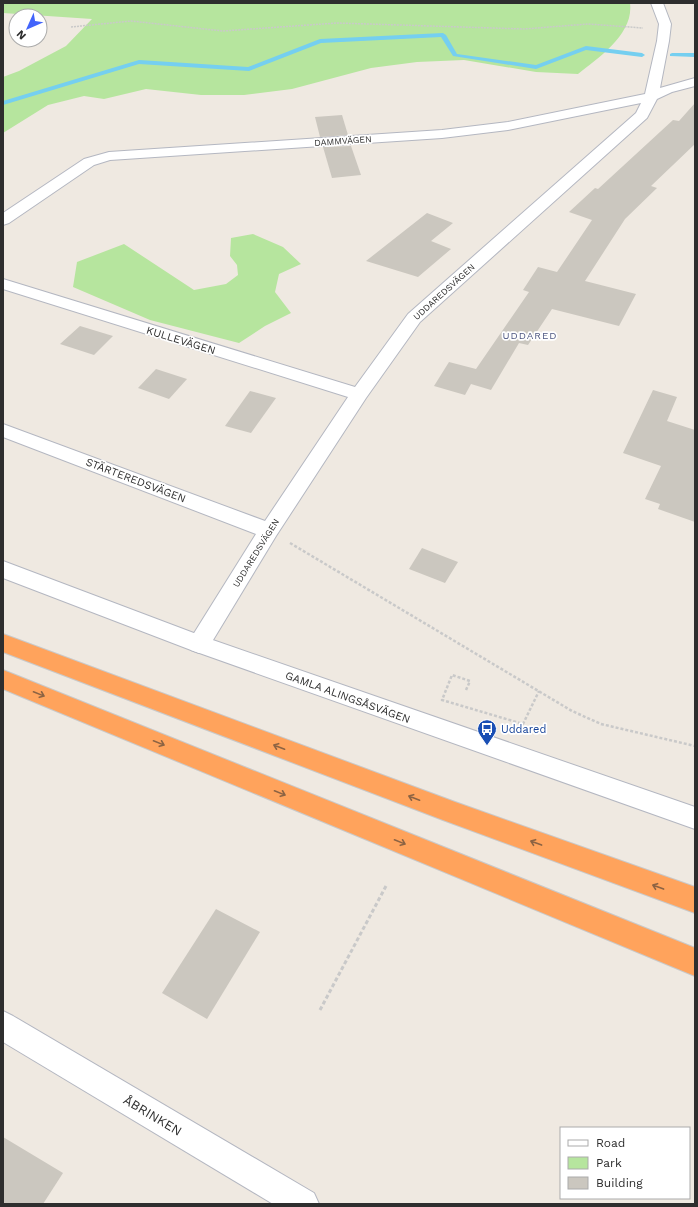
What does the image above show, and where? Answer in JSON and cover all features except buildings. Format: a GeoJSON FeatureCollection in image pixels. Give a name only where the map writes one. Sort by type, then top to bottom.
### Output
{"type":"FeatureCollection","features":[{"type":"Feature","properties":{"kind":"highway"},"geometry":{"type":"LineString","coordinates":[[3,643],[452,812],[695,900]]}},
{"type":"Feature","properties":{"kind":"highway"},"geometry":{"type":"LineString","coordinates":[[3,680],[695,962]]}},
{"type":"Feature","properties":{"kind":"street","name":"UDDAREDSVÄGEN"},"geometry":{"type":"LineString","coordinates":[[199,644],[269,531],[359,394],[414,318],[642,115],[651,97],[663,41],[663,30],[665,24],[657,3]]}},
{"type":"Feature","properties":{"kind":"street","name":"DAMMVÄGEN"},"geometry":{"type":"LineString","coordinates":[[3,220],[89,162],[109,156],[442,134],[508,126],[651,97],[667,89],[695,82]]}},
{"type":"Feature","properties":{"kind":"street","name":"KULLEVÄGEN"},"geometry":{"type":"LineString","coordinates":[[3,284],[359,394]]}},
{"type":"Feature","properties":{"kind":"street","name":"STÄRTEREDSVÄGEN"},"geometry":{"type":"LineString","coordinates":[[3,430],[269,531]]}},
{"type":"Feature","properties":{"kind":"street","name":"GAMLA ALINGSÅSVÄGEN"},"geometry":{"type":"LineString","coordinates":[[3,569],[199,644],[695,818]]}},
{"type":"Feature","properties":{"kind":"street","name":"ÅBRINKEN"},"geometry":{"type":"LineString","coordinates":[[3,1026],[303,1204]]}},
{"type":"Feature","properties":{"kind":"path"},"geometry":{"type":"LineString","coordinates":[[71,27],[131,21],[223,31],[337,23],[524,29],[588,24],[663,30]]}},
{"type":"Feature","properties":{"kind":"path"},"geometry":{"type":"LineString","coordinates":[[269,531],[572,711],[601,724],[695,746]]}},
{"type":"Feature","properties":{"kind":"path"},"geometry":{"type":"LineString","coordinates":[[466,690],[470,681],[452,676],[442,700],[523,724],[538,691]]}},
{"type":"Feature","properties":{"kind":"path"},"geometry":{"type":"LineString","coordinates":[[320,1010],[386,886]]}},
{"type":"Feature","properties":{"kind":"green space"},"geometry":{"type":"Polygon","coordinates":[[[3,3],[630,3],[630,14],[627,25],[621,35],[605,52],[578,74],[536,72],[464,60],[417,62],[371,68],[292,89],[244,95],[201,95],[146,89],[104,99],[84,96],[48,105],[3,133],[3,77],[19,71],[66,46],[92,19],[48,16],[48,8],[8,8],[8,13],[3,13],[3,3]]]}},
{"type":"Feature","properties":{"kind":"green space"},"geometry":{"type":"Polygon","coordinates":[[[253,234],[283,247],[301,264],[279,274],[275,292],[291,313],[265,326],[239,343],[150,320],[73,287],[77,262],[124,244],[194,290],[226,284],[238,275],[237,265],[230,256],[231,238],[253,234]]]}},
{"type":"Feature","properties":{"kind":"waterway"},"geometry":{"type":"LineString","coordinates":[[3,103],[139,62],[249,69],[320,41],[443,35],[455,55],[536,67],[586,48],[642,55]]}},
{"type":"Feature","properties":{"kind":"waterway"},"geometry":{"type":"LineString","coordinates":[[672,55],[695,55]]}},
{"type":"Feature","properties":{"kind":"place","name":"Uddared"},"geometry":{"type":"Point","coordinates":[487,746]}},
{"type":"Feature","properties":{"kind":"district","name":"UDDARED"},"geometry":{"type":"Point","coordinates":[530,335]}}]}
